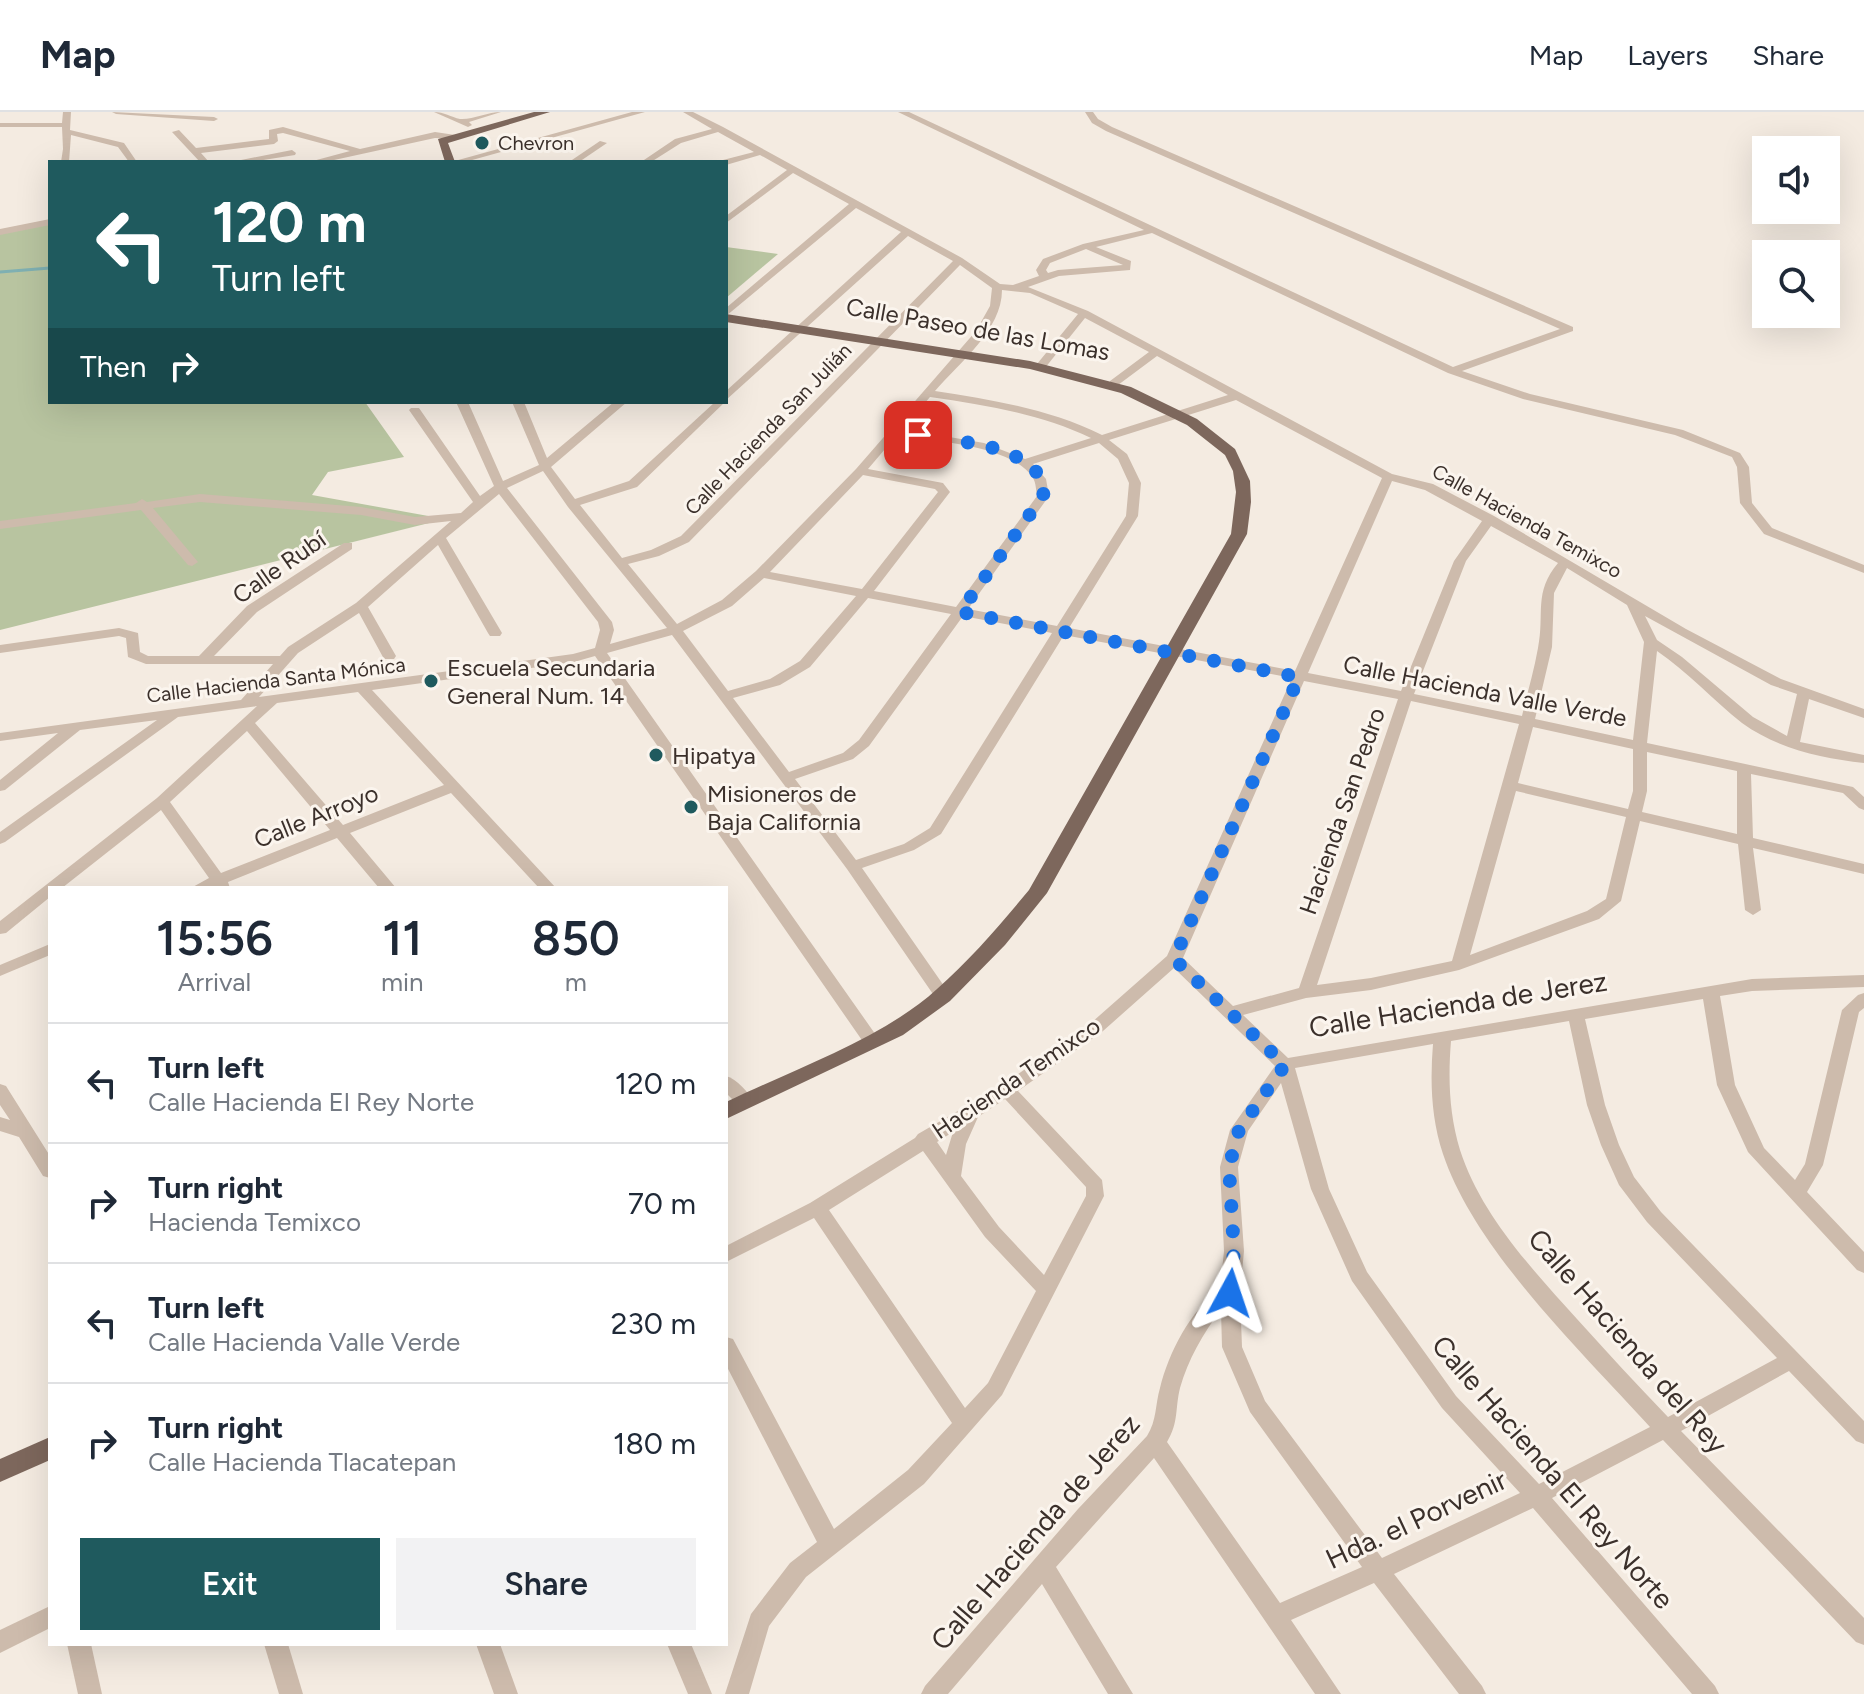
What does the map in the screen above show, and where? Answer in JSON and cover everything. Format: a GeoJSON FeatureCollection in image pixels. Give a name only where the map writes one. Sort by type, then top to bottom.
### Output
{"type":"FeatureCollection","features":[{"type":"Feature","properties":{"kind":"main road"},"geometry":{"type":"LineString","coordinates":[[451,160],[442,141],[545,112]]}},
{"type":"Feature","properties":{"kind":"main road","name":"Calle Paseo de las Lomas"},"geometry":{"type":"LineString","coordinates":[[728,316],[1041,366],[1114,383],[1180,415],[1230,452],[1240,469],[1244,493],[1239,534],[1037,893],[943,996],[872,1042],[735,1107]]}},
{"type":"Feature","properties":{"kind":"main road"},"geometry":{"type":"LineString","coordinates":[[0,1471],[48,1449]]}},
{"type":"Feature","properties":{"kind":"street"},"geometry":{"type":"LineString","coordinates":[[66,160],[70,149],[65,128],[67,112]]}},
{"type":"Feature","properties":{"kind":"street"},"geometry":{"type":"LineString","coordinates":[[438,112],[469,126]]}},
{"type":"Feature","properties":{"kind":"street"},"geometry":{"type":"LineString","coordinates":[[460,122],[497,112]]}},
{"type":"Feature","properties":{"kind":"street"},"geometry":{"type":"LineString","coordinates":[[460,160],[641,112]]}},
{"type":"Feature","properties":{"kind":"street"},"geometry":{"type":"LineString","coordinates":[[687,112],[908,231],[959,260],[997,287]]}},
{"type":"Feature","properties":{"kind":"street"},"geometry":{"type":"LineString","coordinates":[[902,112],[1452,371],[1527,397],[1679,432],[1736,455],[1743,467],[1746,503],[1768,531],[1864,569]]}},
{"type":"Feature","properties":{"kind":"street"},"geometry":{"type":"LineString","coordinates":[[1089,112],[1095,121],[1109,129],[1569,329],[1452,371]]}},
{"type":"Feature","properties":{"kind":"street"},"geometry":{"type":"LineString","coordinates":[[116,113],[214,119]]}},
{"type":"Feature","properties":{"kind":"street"},"geometry":{"type":"LineString","coordinates":[[0,125],[65,128],[121,145],[132,160]]}},
{"type":"Feature","properties":{"kind":"street"},"geometry":{"type":"LineString","coordinates":[[648,160],[678,141],[720,129]]}},
{"type":"Feature","properties":{"kind":"street"},"geometry":{"type":"LineString","coordinates":[[274,141],[272,132],[283,130],[362,151]]}},
{"type":"Feature","properties":{"kind":"street"},"geometry":{"type":"LineString","coordinates":[[176,132],[203,160]]}},
{"type":"Feature","properties":{"kind":"street"},"geometry":{"type":"LineString","coordinates":[[322,160],[435,135],[458,136]]}},
{"type":"Feature","properties":{"kind":"street"},"geometry":{"type":"LineString","coordinates":[[192,151],[274,141],[303,160]]}},
{"type":"Feature","properties":{"kind":"street"},"geometry":{"type":"LineString","coordinates":[[373,160],[442,141]]}},
{"type":"Feature","properties":{"kind":"street"},"geometry":{"type":"LineString","coordinates":[[576,160],[603,143]]}},
{"type":"Feature","properties":{"kind":"street"},"geometry":{"type":"LineString","coordinates":[[728,161],[763,152]]}},
{"type":"Feature","properties":{"kind":"street"},"geometry":{"type":"LineString","coordinates":[[248,160],[292,153]]}},
{"type":"Feature","properties":{"kind":"street"},"geometry":{"type":"LineString","coordinates":[[728,218],[793,169]]}},
{"type":"Feature","properties":{"kind":"street"},"geometry":{"type":"LineString","coordinates":[[728,314],[856,203]]}},
{"type":"Feature","properties":{"kind":"street"},"geometry":{"type":"LineString","coordinates":[[0,232],[48,222]]}},
{"type":"Feature","properties":{"kind":"street"},"geometry":{"type":"LineString","coordinates":[[728,395],[908,231]]}},
{"type":"Feature","properties":{"kind":"street"},"geometry":{"type":"LineString","coordinates":[[1044,276],[1041,270],[1046,261],[1086,246],[1151,231]]}},
{"type":"Feature","properties":{"kind":"street"},"geometry":{"type":"LineString","coordinates":[[1015,288],[1044,276],[1121,270],[1130,266],[1086,246]]}},
{"type":"Feature","properties":{"kind":"street","name":"Calle Hacienda San Julián"},"geometry":{"type":"LineString","coordinates":[[620,562],[655,553],[685,539],[959,260]]}},
{"type":"Feature","properties":{"kind":"street","name":"Calle Hacienda Temixco"},"geometry":{"type":"LineString","coordinates":[[997,287],[1048,295],[1240,395],[1388,477],[1429,487],[1490,519],[1681,632],[1803,695],[1864,714]]}},
{"type":"Feature","properties":{"kind":"street","name":"Calle Hacienda Santa Mónica"},"geometry":{"type":"LineString","coordinates":[[0,737],[273,699],[364,690],[600,654],[675,630],[727,603],[761,574],[860,471],[993,315],[998,300],[997,287]]}},
{"type":"Feature","properties":{"kind":"street"},"geometry":{"type":"LineString","coordinates":[[1041,366],[1084,313]]}},
{"type":"Feature","properties":{"kind":"street"},"geometry":{"type":"LineString","coordinates":[[1114,383],[1156,352]]}},
{"type":"Feature","properties":{"kind":"street"},"geometry":{"type":"LineString","coordinates":[[853,866],[909,847],[936,831],[1132,516],[1138,499],[1129,469],[1102,439],[1041,413],[926,393]]}},
{"type":"Feature","properties":{"kind":"street"},"geometry":{"type":"LineString","coordinates":[[1027,462],[1240,395]]}},
{"type":"Feature","properties":{"kind":"street"},"geometry":{"type":"LineString","coordinates":[[463,404],[500,487],[605,622],[607,630],[600,654],[872,1042]]}},
{"type":"Feature","properties":{"kind":"street"},"geometry":{"type":"LineString","coordinates":[[519,404],[545,466],[572,504],[725,696],[853,866],[943,996]]}},
{"type":"Feature","properties":{"kind":"street"},"geometry":{"type":"LineString","coordinates":[[246,703],[281,660],[361,606],[500,487],[545,466],[619,404]]}},
{"type":"Feature","properties":{"kind":"street"},"geometry":{"type":"LineString","coordinates":[[572,504],[633,484],[719,404]]}},
{"type":"Feature","properties":{"kind":"street"},"geometry":{"type":"LineString","coordinates":[[415,410],[479,503]]}},
{"type":"Feature","properties":{"kind":"street"},"geometry":{"type":"LineString","coordinates":[[785,778],[848,756],[864,743],[1043,496],[1045,485],[1027,462],[991,448],[893,431]]}},
{"type":"Feature","properties":{"kind":"street"},"geometry":{"type":"LineString","coordinates":[[725,696],[790,675],[865,594],[944,492],[939,486],[860,471]]}},
{"type":"Feature","properties":{"kind":"street","name":"Hacienda Temixco"},"geometry":{"type":"LineString","coordinates":[[728,1254],[817,1208],[1007,1090],[1097,1027],[1174,959],[1388,477]]}},
{"type":"Feature","properties":{"kind":"street"},"geometry":{"type":"LineString","coordinates":[[0,525],[142,503],[200,498],[361,511],[415,521],[464,516]]}},
{"type":"Feature","properties":{"kind":"street"},"geometry":{"type":"LineString","coordinates":[[142,503],[192,562]]}},
{"type":"Feature","properties":{"kind":"street","name":"Hacienda San Pedro"},"geometry":{"type":"LineString","coordinates":[[1306,992],[1406,696],[1460,561],[1490,519]]}},
{"type":"Feature","properties":{"kind":"street"},"geometry":{"type":"LineString","coordinates":[[440,538],[495,633]]}},
{"type":"Feature","properties":{"kind":"street","name":"Calle Rubí"},"geometry":{"type":"LineString","coordinates":[[203,660],[252,609],[348,546]]}},
{"type":"Feature","properties":{"kind":"street"},"geometry":{"type":"LineString","coordinates":[[1459,965],[1545,645],[1546,589],[1550,579],[1566,562]]}},
{"type":"Feature","properties":{"kind":"street","name":"Calle Hacienda Valle Verde"},"geometry":{"type":"LineString","coordinates":[[761,574],[1406,696],[1640,745],[1848,790],[1864,805]]}},
{"type":"Feature","properties":{"kind":"street"},"geometry":{"type":"LineString","coordinates":[[1632,602],[1651,642],[1683,663],[1749,722],[1793,743],[1864,759]]}},
{"type":"Feature","properties":{"kind":"street"},"geometry":{"type":"LineString","coordinates":[[361,606],[389,656]]}},
{"type":"Feature","properties":{"kind":"street"},"geometry":{"type":"LineString","coordinates":[[0,649],[128,632],[133,636],[133,654],[137,658],[281,660]]}},
{"type":"Feature","properties":{"kind":"street"},"geometry":{"type":"LineString","coordinates":[[1231,1012],[1306,992],[1371,984],[1459,965],[1593,915],[1613,901],[1642,775],[1640,745],[1651,642]]}},
{"type":"Feature","properties":{"kind":"street"},"geometry":{"type":"LineString","coordinates":[[364,690],[546,886]]}},
{"type":"Feature","properties":{"kind":"street"},"geometry":{"type":"LineString","coordinates":[[1793,743],[1803,695]]}},
{"type":"Feature","properties":{"kind":"street"},"geometry":{"type":"LineString","coordinates":[[55,886],[162,801],[249,725],[273,699]]}},
{"type":"Feature","properties":{"kind":"street"},"geometry":{"type":"LineString","coordinates":[[0,839],[174,713]]}},
{"type":"Feature","properties":{"kind":"street"},"geometry":{"type":"LineString","coordinates":[[249,725],[386,886]]}},
{"type":"Feature","properties":{"kind":"street"},"geometry":{"type":"LineString","coordinates":[[0,787],[76,726]]}},
{"type":"Feature","properties":{"kind":"street"},"geometry":{"type":"LineString","coordinates":[[1744,767],[1745,842],[1753,910]]}},
{"type":"Feature","properties":{"kind":"street"},"geometry":{"type":"LineString","coordinates":[[1508,785],[1633,817],[1864,869]]}},
{"type":"Feature","properties":{"kind":"street","name":"Calle Arroyo"},"geometry":{"type":"LineString","coordinates":[[221,884],[452,787]]}},
{"type":"Feature","properties":{"kind":"street"},"geometry":{"type":"LineString","coordinates":[[162,801],[221,884]]}},
{"type":"Feature","properties":{"kind":"street"},"geometry":{"type":"LineString","coordinates":[[0,929],[48,891]]}},
{"type":"Feature","properties":{"kind":"street"},"geometry":{"type":"LineString","coordinates":[[0,971],[48,950]]}},
{"type":"Feature","properties":{"kind":"street","name":"Calle Hacienda El Rey Norte"},"geometry":{"type":"LineString","coordinates":[[1174,959],[1285,1065],[1320,1189],[1359,1276],[1449,1402],[1537,1496],[1707,1694]]}},
{"type":"Feature","properties":{"kind":"street","name":"Calle Hacienda de Jerez"},"geometry":{"type":"LineString","coordinates":[[933,1694],[1086,1516],[1155,1442],[1165,1426],[1169,1391],[1180,1357],[1212,1306],[1230,1293],[1234,1251],[1229,1167],[1239,1130],[1285,1065],[1774,983],[1864,981]]}},
{"type":"Feature","properties":{"kind":"street"},"geometry":{"type":"LineString","coordinates":[[1711,993],[1726,1085],[1738,1118],[1757,1152],[1864,1265]]}},
{"type":"Feature","properties":{"kind":"street"},"geometry":{"type":"LineString","coordinates":[[1796,1194],[1817,1157],[1851,1010],[1864,999]]}},
{"type":"Feature","properties":{"kind":"street"},"geometry":{"type":"LineString","coordinates":[[1576,1015],[1596,1105],[1626,1180],[1654,1217],[1864,1435]]}},
{"type":"Feature","properties":{"kind":"street","name":"Calle Hacienda del Rey"},"geometry":{"type":"LineString","coordinates":[[1442,1039],[1438,1089],[1444,1128],[1459,1172],[1518,1263],[1666,1431],[1864,1634]]}},
{"type":"Feature","properties":{"kind":"street"},"geometry":{"type":"LineString","coordinates":[[728,1088],[735,1107]]}},
{"type":"Feature","properties":{"kind":"street"},"geometry":{"type":"LineString","coordinates":[[0,1090],[48,1168]]}},
{"type":"Feature","properties":{"kind":"street"},"geometry":{"type":"LineString","coordinates":[[737,1694],[759,1621],[798,1570],[829,1542],[916,1477],[995,1389],[1037,1310],[1045,1288],[1091,1206],[1095,1185],[1007,1090]]}},
{"type":"Feature","properties":{"kind":"street"},"geometry":{"type":"LineString","coordinates":[[952,1176],[957,1144],[970,1114]]}},
{"type":"Feature","properties":{"kind":"street"},"geometry":{"type":"LineString","coordinates":[[0,1124],[26,1132]]}},
{"type":"Feature","properties":{"kind":"street"},"geometry":{"type":"LineString","coordinates":[[924,1139],[992,1232],[1045,1288]]}},
{"type":"Feature","properties":{"kind":"street"},"geometry":{"type":"LineString","coordinates":[[817,1208],[964,1424]]}},
{"type":"Feature","properties":{"kind":"street"},"geometry":{"type":"LineString","coordinates":[[1230,1293],[1232,1347],[1257,1406],[1379,1572],[1474,1694]]}},
{"type":"Feature","properties":{"kind":"street"},"geometry":{"type":"LineString","coordinates":[[728,1349],[829,1542]]}},
{"type":"Feature","properties":{"kind":"street","name":"Hda. el Porvenir"},"geometry":{"type":"LineString","coordinates":[[1276,1616],[1379,1572],[1537,1496],[1666,1431],[1790,1360]]}},
{"type":"Feature","properties":{"kind":"street"},"geometry":{"type":"LineString","coordinates":[[1155,1442],[1329,1694]]}},
{"type":"Feature","properties":{"kind":"street"},"geometry":{"type":"LineString","coordinates":[[1044,1567],[1121,1694]]}},
{"type":"Feature","properties":{"kind":"street"},"geometry":{"type":"LineString","coordinates":[[0,1642],[48,1617]]}},
{"type":"Feature","properties":{"kind":"street"},"geometry":{"type":"LineString","coordinates":[[79,1646],[90,1694]]}},
{"type":"Feature","properties":{"kind":"street"},"geometry":{"type":"LineString","coordinates":[[277,1646],[291,1694]]}},
{"type":"Feature","properties":{"kind":"street"},"geometry":{"type":"LineString","coordinates":[[489,1646],[506,1694]]}},
{"type":"Feature","properties":{"kind":"street"},"geometry":{"type":"LineString","coordinates":[[680,1646],[700,1694]]}},
{"type":"Feature","properties":{"kind":"green space"},"geometry":{"type":"Polygon","coordinates":[[[48,221],[48,404],[366,404],[404,457],[328,472],[312,495],[445,519],[0,630],[0,231],[48,221]]]}},
{"type":"Feature","properties":{"kind":"green space"},"geometry":{"type":"Polygon","coordinates":[[[728,247],[778,254],[728,296],[728,247]]]}},
{"type":"Feature","properties":{"kind":"waterway"},"geometry":{"type":"LineString","coordinates":[[0,272],[48,268]]}},
{"type":"Feature","properties":{"kind":"place","name":"Chevron"},"geometry":{"type":"Point","coordinates":[482,143]}},
{"type":"Feature","properties":{"kind":"place","name":"Escuela Secundaria General Num. 14"},"geometry":{"type":"Point","coordinates":[431,681]}},
{"type":"Feature","properties":{"kind":"place","name":"Hipatya"},"geometry":{"type":"Point","coordinates":[656,755]}},
{"type":"Feature","properties":{"kind":"place","name":"Misioneros de Baja California"},"geometry":{"type":"Point","coordinates":[691,807]}},
{"type":"Feature","properties":{"kind":"route"},"geometry":{"type":"LineString","coordinates":[[918,435],[1005,452],[1027,462],[1045,485],[1043,496],[960,612],[1299,677],[1174,959],[1285,1065],[1239,1130],[1229,1167],[1234,1251],[1230,1293]]}}]}
